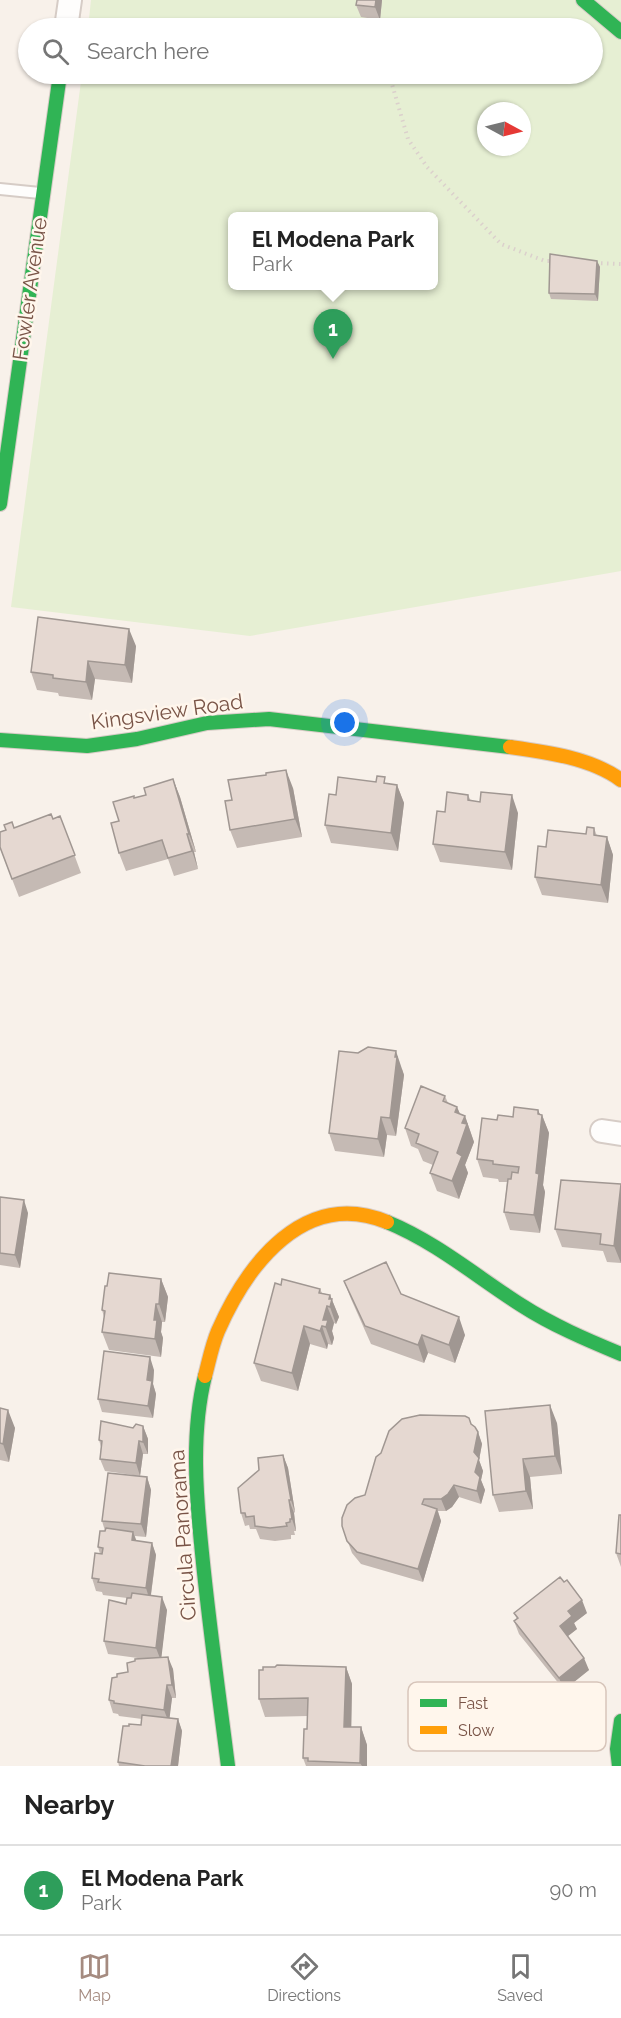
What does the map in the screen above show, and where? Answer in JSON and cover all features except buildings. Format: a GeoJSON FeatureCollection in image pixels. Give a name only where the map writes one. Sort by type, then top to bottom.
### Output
{"type":"FeatureCollection","features":[{"type":"Feature","properties":{"kind":"street"},"geometry":{"type":"LineString","coordinates":[[67,18],[70,0]]}},
{"type":"Feature","properties":{"kind":"street"},"geometry":{"type":"LineString","coordinates":[[584,0],[621,32]]}},
{"type":"Feature","properties":{"kind":"street","name":"Fowler Avenue"},"geometry":{"type":"LineString","coordinates":[[0,504],[6,417],[59,84]]}},
{"type":"Feature","properties":{"kind":"street","name":"Kingsview Road"},"geometry":{"type":"LineString","coordinates":[[0,740],[87,746],[137,739],[207,723],[269,719],[550,752],[610,772],[621,780]]}},
{"type":"Feature","properties":{"kind":"street","name":"Circula Panorama"},"geometry":{"type":"LineString","coordinates":[[228,1766],[202,1559],[197,1466],[202,1391],[214,1342],[225,1316],[257,1263],[277,1242],[294,1229],[318,1217],[340,1214],[381,1219],[429,1244],[559,1327],[621,1354]]}},
{"type":"Feature","properties":{"kind":"street"},"geometry":{"type":"LineString","coordinates":[[619,1766],[617,1749],[621,1721]]}},
{"type":"Feature","properties":{"kind":"lane"},"geometry":{"type":"LineString","coordinates":[[0,189],[43,194]]}},
{"type":"Feature","properties":{"kind":"path"},"geometry":{"type":"LineString","coordinates":[[392,84],[408,140],[427,168],[501,244],[545,261],[564,261]]}},
{"type":"Feature","properties":{"kind":"path"},"geometry":{"type":"LineString","coordinates":[[587,262],[621,264]]}},
{"type":"Feature","properties":{"kind":"green space"},"geometry":{"type":"Polygon","coordinates":[[[91,0],[621,0],[621,571],[250,636],[11,607],[81,84],[603,84],[603,18],[89,18],[91,0]]]}},
{"type":"Feature","properties":{"kind":"traffic: fast"},"geometry":{"type":"LineString","coordinates":[[583,0],[621,32]]}},
{"type":"Feature","properties":{"kind":"traffic: fast"},"geometry":{"type":"LineString","coordinates":[[0,504],[59,84]]}},
{"type":"Feature","properties":{"kind":"traffic: fast"},"geometry":{"type":"LineString","coordinates":[[0,740],[87,746],[137,739],[207,723],[269,719],[510,747]]}},
{"type":"Feature","properties":{"kind":"traffic: fast"},"geometry":{"type":"LineString","coordinates":[[387,1222],[422,1239],[545,1319],[621,1354]]}},
{"type":"Feature","properties":{"kind":"traffic: fast"},"geometry":{"type":"LineString","coordinates":[[205,1376],[196,1441],[197,1486],[205,1580],[228,1766]]}},
{"type":"Feature","properties":{"kind":"traffic: fast"},"geometry":{"type":"LineString","coordinates":[[619,1766],[617,1749],[621,1721]]}},
{"type":"Feature","properties":{"kind":"traffic: slow"},"geometry":{"type":"LineString","coordinates":[[510,747],[582,761],[609,772],[621,780]]}},
{"type":"Feature","properties":{"kind":"traffic: slow"},"geometry":{"type":"LineString","coordinates":[[205,1376],[212,1347],[230,1306],[262,1259],[282,1239],[305,1224],[330,1215],[357,1214],[387,1222]]}},
{"type":"Feature","properties":{"kind":"place","name":"El Modena Park"},"geometry":{"type":"Point","coordinates":[333,359]}}]}
